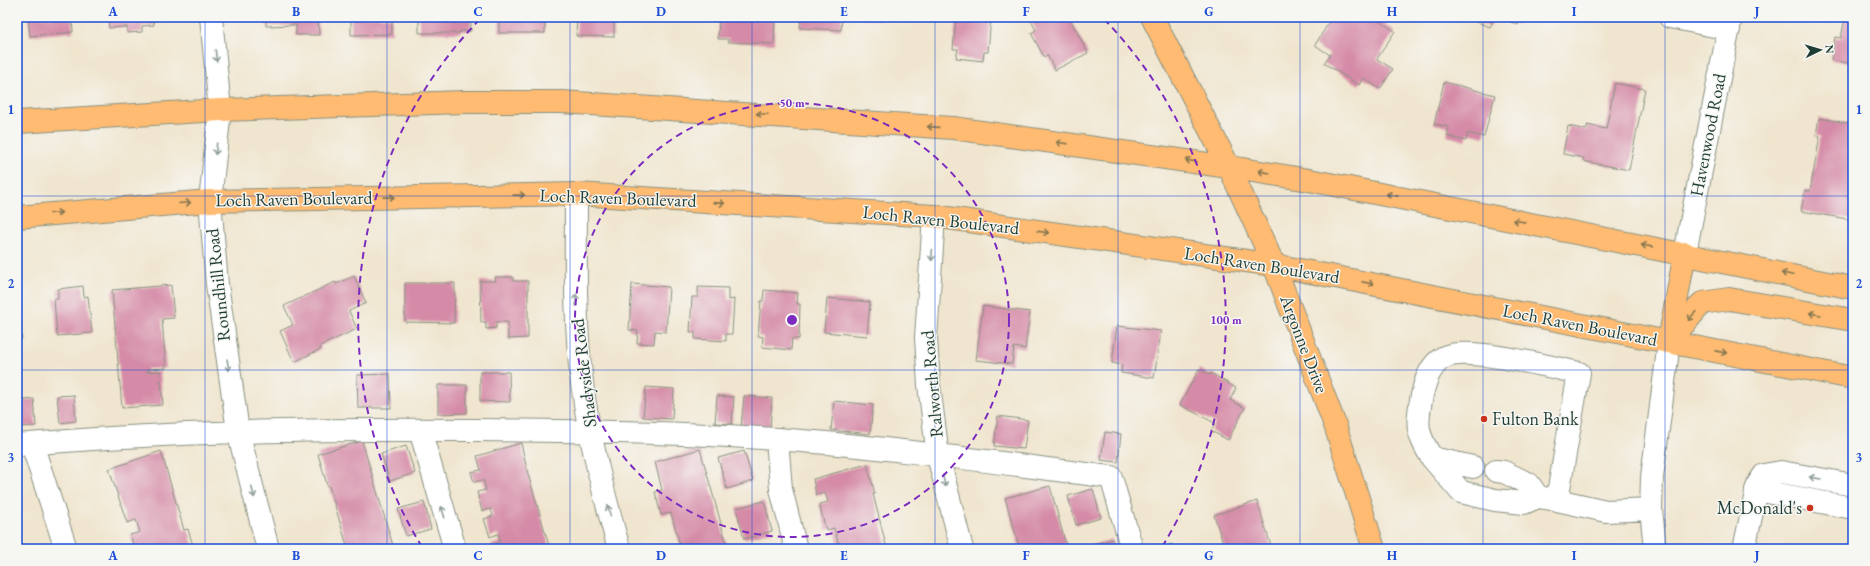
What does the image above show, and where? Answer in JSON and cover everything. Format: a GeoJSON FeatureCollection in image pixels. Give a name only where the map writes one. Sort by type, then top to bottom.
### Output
{"type":"FeatureCollection","features":[{"type":"Feature","properties":{"kind":"main road","name":"Argonne Drive"},"geometry":{"type":"LineString","coordinates":[[1152,17],[1229,167],[1274,265],[1335,425],[1374,549]]}},
{"type":"Feature","properties":{"kind":"main road"},"geometry":{"type":"LineString","coordinates":[[17,122],[220,110],[466,102],[562,102],[953,128],[1229,167],[1401,197],[1853,288]]}},
{"type":"Feature","properties":{"kind":"main road","name":"Loch Raven Boulevard"},"geometry":{"type":"LineString","coordinates":[[17,216],[210,201],[576,194],[934,216],[1274,265],[1853,378]]}},
{"type":"Feature","properties":{"kind":"main road"},"geometry":{"type":"LineString","coordinates":[[1669,342],[1685,253]]}},
{"type":"Feature","properties":{"kind":"main road"},"geometry":{"type":"LineString","coordinates":[[1669,342],[1702,303],[1729,299],[1853,320]]}},
{"type":"Feature","properties":{"kind":"street","name":"Roundhill Road"},"geometry":{"type":"LineString","coordinates":[[211,17],[220,110],[210,201],[217,284],[238,431],[268,549]]}},
{"type":"Feature","properties":{"kind":"street"},"geometry":{"type":"LineString","coordinates":[[1670,17],[1730,23]]}},
{"type":"Feature","properties":{"kind":"street","name":"Havenwood Road"},"geometry":{"type":"LineString","coordinates":[[1685,253],[1730,23]]}},
{"type":"Feature","properties":{"kind":"street","name":"Shadyside Road"},"geometry":{"type":"LineString","coordinates":[[576,194],[576,297],[582,382],[590,431],[619,549]]}},
{"type":"Feature","properties":{"kind":"street","name":"Ralworth Road"},"geometry":{"type":"LineString","coordinates":[[934,216],[926,338],[938,456],[962,549]]}},
{"type":"Feature","properties":{"kind":"street"},"geometry":{"type":"LineString","coordinates":[[1655,549],[1651,509],[1652,478],[1669,342]]}},
{"type":"Feature","properties":{"kind":"street"},"geometry":{"type":"LineString","coordinates":[[1547,498],[1579,373],[1469,353],[1447,356],[1435,365],[1425,383],[1417,419],[1422,442],[1432,458],[1461,492],[1495,500],[1524,502],[1547,498],[1606,511],[1651,509]]}},
{"type":"Feature","properties":{"kind":"street"},"geometry":{"type":"LineString","coordinates":[[420,430],[455,549]]}},
{"type":"Feature","properties":{"kind":"street"},"geometry":{"type":"LineString","coordinates":[[66,549],[24,444],[238,431],[420,430],[590,431],[777,439],[938,456],[1110,477],[1132,549]]}},
{"type":"Feature","properties":{"kind":"street"},"geometry":{"type":"LineString","coordinates":[[777,439],[781,489],[796,549]]}},
{"type":"Feature","properties":{"kind":"street"},"geometry":{"type":"LineString","coordinates":[[1432,458],[1473,467]]}},
{"type":"Feature","properties":{"kind":"street"},"geometry":{"type":"LineString","coordinates":[[1496,471],[1504,472],[1529,484],[1547,498]]}},
{"type":"Feature","properties":{"kind":"street"},"geometry":{"type":"LineString","coordinates":[[1744,549],[1756,490],[1764,475],[1781,472],[1853,485]]}},
{"type":"Feature","properties":{"kind":"street"},"geometry":{"type":"LineString","coordinates":[[1756,490],[1853,508]]}},
{"type":"Feature","properties":{"kind":"building"},"geometry":{"type":"Polygon","coordinates":[[[28,17],[72,17],[73,32],[30,36],[28,17]]]}},
{"type":"Feature","properties":{"kind":"building"},"geometry":{"type":"Polygon","coordinates":[[[108,17],[153,17],[154,25],[142,26],[142,32],[127,33],[127,27],[109,28],[108,17]]]}},
{"type":"Feature","properties":{"kind":"building"},"geometry":{"type":"Polygon","coordinates":[[[266,17],[318,17],[319,35],[296,35],[296,25],[266,26],[266,17]]]}},
{"type":"Feature","properties":{"kind":"building"},"geometry":{"type":"Polygon","coordinates":[[[351,17],[392,17],[392,34],[351,35],[351,17]]]}},
{"type":"Feature","properties":{"kind":"building"},"geometry":{"type":"Polygon","coordinates":[[[419,17],[471,17],[471,31],[460,31],[460,33],[419,33],[419,17]]]}},
{"type":"Feature","properties":{"kind":"building"},"geometry":{"type":"Polygon","coordinates":[[[499,17],[545,17],[545,33],[499,33],[499,17]]]}},
{"type":"Feature","properties":{"kind":"building"},"geometry":{"type":"Polygon","coordinates":[[[577,17],[614,17],[614,37],[576,36],[577,17]]]}},
{"type":"Feature","properties":{"kind":"building"},"geometry":{"type":"Polygon","coordinates":[[[719,17],[775,17],[774,44],[728,42],[728,39],[718,39],[719,17]]]}},
{"type":"Feature","properties":{"kind":"building"},"geometry":{"type":"Polygon","coordinates":[[[801,17],[842,17],[841,30],[800,28],[801,17]]]}},
{"type":"Feature","properties":{"kind":"building"},"geometry":{"type":"Polygon","coordinates":[[[881,17],[881,20],[855,18],[881,17]]]}},
{"type":"Feature","properties":{"kind":"building"},"geometry":{"type":"Polygon","coordinates":[[[956,17],[991,17],[988,52],[984,52],[983,61],[956,58],[958,49],[953,49],[956,17]]]}},
{"type":"Feature","properties":{"kind":"building"},"geometry":{"type":"Polygon","coordinates":[[[1029,17],[1069,17],[1088,53],[1055,70],[1047,55],[1044,57],[1031,33],[1036,30],[1029,17]]]}},
{"type":"Feature","properties":{"kind":"building"},"geometry":{"type":"Polygon","coordinates":[[[1332,17],[1373,17],[1395,31],[1377,59],[1393,69],[1380,89],[1363,78],[1359,85],[1324,63],[1330,55],[1315,45],[1332,17]]]}},
{"type":"Feature","properties":{"kind":"building"},"geometry":{"type":"Polygon","coordinates":[[[1473,17],[1495,17],[1490,27],[1472,20],[1473,17]]]}},
{"type":"Feature","properties":{"kind":"building"},"geometry":{"type":"Polygon","coordinates":[[[1499,17],[1521,17],[1518,25],[1499,17]]]}},
{"type":"Feature","properties":{"kind":"building"},"geometry":{"type":"Polygon","coordinates":[[[1845,17],[1853,17],[1853,64],[1831,60],[1835,37],[1841,38],[1845,17]]]}},
{"type":"Feature","properties":{"kind":"building"},"geometry":{"type":"Polygon","coordinates":[[[1444,82],[1495,95],[1484,137],[1468,133],[1466,141],[1447,136],[1449,127],[1434,124],[1444,82]]]}},
{"type":"Feature","properties":{"kind":"building"},"geometry":{"type":"Polygon","coordinates":[[[1615,83],[1645,89],[1629,170],[1583,161],[1584,158],[1563,154],[1568,126],[1587,130],[1587,125],[1606,129],[1615,83]]]}},
{"type":"Feature","properties":{"kind":"building"},"geometry":{"type":"Polygon","coordinates":[[[1819,118],[1853,124],[1853,220],[1801,211],[1805,190],[1810,191],[1820,136],[1816,136],[1819,118]]]}},
{"type":"Feature","properties":{"kind":"building"},"geometry":{"type":"Polygon","coordinates":[[[354,276],[366,303],[349,311],[357,329],[320,346],[321,349],[294,362],[280,331],[293,325],[284,306],[335,282],[336,284],[354,276]]]}},
{"type":"Feature","properties":{"kind":"building"},"geometry":{"type":"Polygon","coordinates":[[[495,277],[513,277],[513,281],[528,281],[528,338],[508,339],[508,322],[496,322],[496,328],[486,329],[486,322],[481,322],[480,281],[496,281],[495,277]]]}},
{"type":"Feature","properties":{"kind":"building"},"geometry":{"type":"Polygon","coordinates":[[[405,283],[455,283],[454,323],[405,322],[405,283]]]}},
{"type":"Feature","properties":{"kind":"building"},"geometry":{"type":"Polygon","coordinates":[[[632,284],[669,287],[666,332],[655,331],[654,344],[637,343],[638,331],[629,330],[632,284]]]}},
{"type":"Feature","properties":{"kind":"building"},"geometry":{"type":"Polygon","coordinates":[[[171,285],[174,318],[162,319],[166,368],[147,369],[147,372],[160,371],[163,405],[122,408],[112,290],[171,285]]]}},
{"type":"Feature","properties":{"kind":"building"},"geometry":{"type":"Polygon","coordinates":[[[83,286],[84,297],[88,296],[92,333],[57,336],[54,299],[58,299],[58,289],[83,286]]]}},
{"type":"Feature","properties":{"kind":"building"},"geometry":{"type":"Polygon","coordinates":[[[698,287],[728,288],[728,300],[734,299],[732,334],[726,334],[726,341],[695,339],[695,332],[690,332],[692,297],[698,297],[698,287]]]}},
{"type":"Feature","properties":{"kind":"building"},"geometry":{"type":"Polygon","coordinates":[[[764,290],[798,293],[797,304],[800,304],[799,339],[792,339],[791,350],[762,347],[763,337],[758,336],[761,301],[763,301],[764,290]]]}},
{"type":"Feature","properties":{"kind":"building"},"geometry":{"type":"Polygon","coordinates":[[[827,298],[870,302],[867,336],[824,332],[827,298]]]}},
{"type":"Feature","properties":{"kind":"building"},"geometry":{"type":"Polygon","coordinates":[[[17,303],[19,303],[22,339],[17,339],[17,303]]]}},
{"type":"Feature","properties":{"kind":"building"},"geometry":{"type":"Polygon","coordinates":[[[983,306],[1030,312],[1025,349],[1014,347],[1012,364],[976,360],[983,306]]]}},
{"type":"Feature","properties":{"kind":"building"},"geometry":{"type":"Polygon","coordinates":[[[1117,326],[1161,331],[1154,378],[1121,373],[1122,365],[1112,363],[1117,326]]]}},
{"type":"Feature","properties":{"kind":"building"},"geometry":{"type":"Polygon","coordinates":[[[1199,369],[1210,375],[1211,373],[1236,388],[1230,400],[1245,408],[1228,440],[1211,431],[1215,423],[1180,405],[1199,369]]]}},
{"type":"Feature","properties":{"kind":"building"},"geometry":{"type":"Polygon","coordinates":[[[480,372],[509,372],[510,402],[480,401],[480,372]]]}},
{"type":"Feature","properties":{"kind":"building"},"geometry":{"type":"Polygon","coordinates":[[[390,374],[391,408],[358,408],[357,375],[390,374]]]}},
{"type":"Feature","properties":{"kind":"building"},"geometry":{"type":"Polygon","coordinates":[[[438,385],[467,385],[467,413],[438,414],[438,385]]]}},
{"type":"Feature","properties":{"kind":"building"},"geometry":{"type":"Polygon","coordinates":[[[646,387],[674,389],[672,419],[643,417],[646,387]]]}},
{"type":"Feature","properties":{"kind":"building"},"geometry":{"type":"Polygon","coordinates":[[[74,395],[76,421],[60,423],[57,396],[74,395]]]}},
{"type":"Feature","properties":{"kind":"building"},"geometry":{"type":"Polygon","coordinates":[[[717,396],[734,397],[732,424],[715,423],[717,396]]]}},
{"type":"Feature","properties":{"kind":"building"},"geometry":{"type":"Polygon","coordinates":[[[744,396],[772,398],[770,430],[741,427],[744,396]]]}},
{"type":"Feature","properties":{"kind":"building"},"geometry":{"type":"Polygon","coordinates":[[[34,399],[36,426],[19,427],[17,401],[34,399]]]}},
{"type":"Feature","properties":{"kind":"building"},"geometry":{"type":"Polygon","coordinates":[[[834,401],[873,405],[870,434],[831,430],[834,401]]]}},
{"type":"Feature","properties":{"kind":"building"},"geometry":{"type":"Polygon","coordinates":[[[998,416],[1028,420],[1024,449],[994,446],[998,416]]]}},
{"type":"Feature","properties":{"kind":"building"},"geometry":{"type":"Polygon","coordinates":[[[1105,432],[1121,434],[1118,462],[1101,460],[1105,432]]]}},
{"type":"Feature","properties":{"kind":"building"},"geometry":{"type":"Polygon","coordinates":[[[362,441],[394,549],[348,549],[329,486],[327,485],[318,454],[362,441]]]}},
{"type":"Feature","properties":{"kind":"building"},"geometry":{"type":"Polygon","coordinates":[[[521,443],[528,474],[550,549],[492,549],[491,545],[500,542],[499,536],[498,534],[490,537],[484,519],[493,516],[491,509],[482,511],[477,492],[486,490],[485,486],[483,480],[474,482],[471,472],[481,470],[477,456],[521,443]]]}},
{"type":"Feature","properties":{"kind":"building"},"geometry":{"type":"Polygon","coordinates":[[[406,446],[415,473],[390,481],[381,454],[406,446]]]}},
{"type":"Feature","properties":{"kind":"building"},"geometry":{"type":"Polygon","coordinates":[[[700,449],[728,549],[681,549],[671,513],[661,515],[655,492],[662,490],[655,462],[700,449]]]}},
{"type":"Feature","properties":{"kind":"building"},"geometry":{"type":"Polygon","coordinates":[[[161,451],[184,530],[188,529],[194,549],[146,549],[144,545],[135,549],[130,535],[140,532],[136,520],[127,523],[109,469],[161,451]]]}},
{"type":"Feature","properties":{"kind":"building"},"geometry":{"type":"Polygon","coordinates":[[[744,451],[753,481],[727,489],[718,458],[744,451]]]}},
{"type":"Feature","properties":{"kind":"building"},"geometry":{"type":"Polygon","coordinates":[[[867,464],[887,549],[840,549],[834,528],[826,530],[819,504],[828,502],[825,493],[816,495],[813,479],[867,464]]]}},
{"type":"Feature","properties":{"kind":"building"},"geometry":{"type":"Polygon","coordinates":[[[1050,486],[1067,549],[1020,549],[1005,498],[1050,486]]]}},
{"type":"Feature","properties":{"kind":"building"},"geometry":{"type":"Polygon","coordinates":[[[1093,489],[1101,518],[1076,525],[1068,496],[1093,489]]]}},
{"type":"Feature","properties":{"kind":"building"},"geometry":{"type":"Polygon","coordinates":[[[764,501],[772,531],[744,539],[736,508],[764,501]]]}},
{"type":"Feature","properties":{"kind":"building"},"geometry":{"type":"Polygon","coordinates":[[[1257,501],[1272,549],[1225,549],[1214,515],[1257,501]]]}},
{"type":"Feature","properties":{"kind":"building"},"geometry":{"type":"Polygon","coordinates":[[[424,502],[431,529],[406,536],[398,509],[424,502]]]}},
{"type":"Feature","properties":{"kind":"building"},"geometry":{"type":"Polygon","coordinates":[[[1112,539],[1114,549],[1085,549],[1085,547],[1112,539]]]}},
{"type":"Feature","properties":{"kind":"building"},"geometry":{"type":"Polygon","coordinates":[[[1172,544],[1174,549],[1156,549],[1172,544]]]}},
{"type":"Feature","properties":{"kind":"place","name":"Fulton Bank"},"geometry":{"type":"Point","coordinates":[1484,419]}},
{"type":"Feature","properties":{"kind":"place","name":"McDonald's"},"geometry":{"type":"Point","coordinates":[1810,508]}}]}
